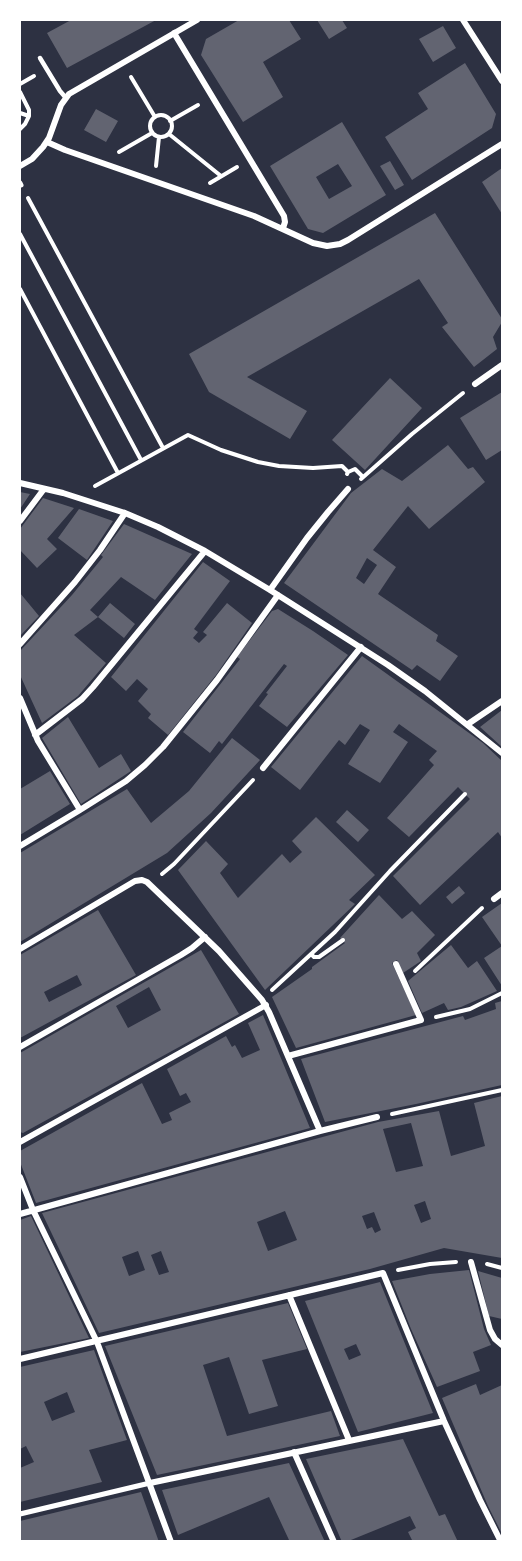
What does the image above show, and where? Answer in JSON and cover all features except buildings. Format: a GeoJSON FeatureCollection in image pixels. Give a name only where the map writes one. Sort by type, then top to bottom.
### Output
{"type":"FeatureCollection","features":[{"type":"Feature","properties":{"kind":"street"},"geometry":{"type":"LineString","coordinates":[[20,166],[32,159],[47,142],[61,105],[73,91],[197,20]]}},
{"type":"Feature","properties":{"kind":"street"},"geometry":{"type":"LineString","coordinates":[[463,20],[502,81]]}},
{"type":"Feature","properties":{"kind":"street"},"geometry":{"type":"LineString","coordinates":[[174,33],[284,216],[283,228]]}},
{"type":"Feature","properties":{"kind":"street"},"geometry":{"type":"LineString","coordinates":[[47,142],[64,150],[254,216],[316,244],[327,246],[340,244],[502,144]]}},
{"type":"Feature","properties":{"kind":"street"},"geometry":{"type":"LineString","coordinates":[[475,384],[502,365]]}},
{"type":"Feature","properties":{"kind":"street"},"geometry":{"type":"LineString","coordinates":[[20,483],[124,513],[205,551],[278,595],[415,684],[502,753]]}},
{"type":"Feature","properties":{"kind":"street"},"geometry":{"type":"LineString","coordinates":[[20,520],[44,489]]}},
{"type":"Feature","properties":{"kind":"street"},"geometry":{"type":"LineString","coordinates":[[270,590],[312,531],[348,489]]}},
{"type":"Feature","properties":{"kind":"street"},"geometry":{"type":"LineString","coordinates":[[20,644],[75,582],[100,550],[124,513]]}},
{"type":"Feature","properties":{"kind":"street"},"geometry":{"type":"LineString","coordinates":[[35,735],[73,706],[93,687],[205,551]]}},
{"type":"Feature","properties":{"kind":"street"},"geometry":{"type":"LineString","coordinates":[[20,846],[126,781],[145,765],[163,747],[217,680],[278,595]]}},
{"type":"Feature","properties":{"kind":"street"},"geometry":{"type":"LineString","coordinates":[[263,768],[361,648]]}},
{"type":"Feature","properties":{"kind":"street"},"geometry":{"type":"LineString","coordinates":[[20,698],[35,735],[80,810]]}},
{"type":"Feature","properties":{"kind":"street"},"geometry":{"type":"LineString","coordinates":[[468,724],[502,701]]}},
{"type":"Feature","properties":{"kind":"street"},"geometry":{"type":"LineString","coordinates":[[20,949],[128,885],[141,879],[144,880],[205,937],[266,1006],[320,1131]]}},
{"type":"Feature","properties":{"kind":"street"},"geometry":{"type":"LineString","coordinates":[[494,898],[502,893]]}},
{"type":"Feature","properties":{"kind":"street"},"geometry":{"type":"LineString","coordinates":[[20,1047],[182,955],[205,937]]}},
{"type":"Feature","properties":{"kind":"street"},"geometry":{"type":"LineString","coordinates":[[288,1056],[421,1020],[396,964]]}},
{"type":"Feature","properties":{"kind":"street"},"geometry":{"type":"LineString","coordinates":[[20,1142],[266,1006]]}},
{"type":"Feature","properties":{"kind":"street"},"geometry":{"type":"LineString","coordinates":[[20,1214],[377,1117]]}},
{"type":"Feature","properties":{"kind":"street"},"geometry":{"type":"LineString","coordinates":[[20,1176],[33,1210],[97,1342],[171,1542]]}},
{"type":"Feature","properties":{"kind":"street"},"geometry":{"type":"LineString","coordinates":[[471,1262],[491,1333],[502,1345]]}},
{"type":"Feature","properties":{"kind":"street"},"geometry":{"type":"LineString","coordinates":[[20,1359],[383,1273],[444,1421],[501,1542]]}},
{"type":"Feature","properties":{"kind":"street"},"geometry":{"type":"LineString","coordinates":[[289,1295],[349,1440]]}},
{"type":"Feature","properties":{"kind":"street"},"geometry":{"type":"LineString","coordinates":[[20,1514],[150,1483],[444,1421]]}},
{"type":"Feature","properties":{"kind":"street"},"geometry":{"type":"LineString","coordinates":[[294,1452],[334,1542]]}},
{"type":"Feature","properties":{"kind":"lane"},"geometry":{"type":"LineString","coordinates":[[40,58],[66,98]]}},
{"type":"Feature","properties":{"kind":"path"},"geometry":{"type":"LineString","coordinates":[[122,63],[155,117]]}},
{"type":"Feature","properties":{"kind":"path"},"geometry":{"type":"LineString","coordinates":[[20,92],[29,110],[29,116],[20,129]]}},
{"type":"Feature","properties":{"kind":"path"},"geometry":{"type":"LineString","coordinates":[[170,121],[212,96]]}},
{"type":"Feature","properties":{"kind":"path"},"geometry":{"type":"LineString","coordinates":[[20,113],[29,116]]}},
{"type":"Feature","properties":{"kind":"path"},"geometry":{"type":"LineString","coordinates":[[165,116],[170,121],[172,128],[169,134],[159,137],[152,133],[150,123],[155,117],[165,116]]}},
{"type":"Feature","properties":{"kind":"path"},"geometry":{"type":"LineString","coordinates":[[102,163],[152,133]]}},
{"type":"Feature","properties":{"kind":"path"},"geometry":{"type":"LineString","coordinates":[[169,134],[221,176]]}},
{"type":"Feature","properties":{"kind":"path"},"geometry":{"type":"LineString","coordinates":[[153,180],[159,137]]}},
{"type":"Feature","properties":{"kind":"path"},"geometry":{"type":"LineString","coordinates":[[191,194],[250,159]]}},
{"type":"Feature","properties":{"kind":"path"},"geometry":{"type":"LineString","coordinates":[[20,184],[163,448]]}},
{"type":"Feature","properties":{"kind":"path"},"geometry":{"type":"LineString","coordinates":[[20,234],[141,460]]}},
{"type":"Feature","properties":{"kind":"path"},"geometry":{"type":"LineString","coordinates":[[20,289],[118,473]]}},
{"type":"Feature","properties":{"kind":"path"},"geometry":{"type":"LineString","coordinates":[[348,489],[431,417],[475,384]]}},
{"type":"Feature","properties":{"kind":"path"},"geometry":{"type":"LineString","coordinates":[[84,500],[90,489],[188,435],[221,450],[258,462],[305,468],[342,465],[348,472]]}},
{"type":"Feature","properties":{"kind":"path"},"geometry":{"type":"LineString","coordinates":[[340,479],[355,469],[363,477]]}},
{"type":"Feature","properties":{"kind":"path"},"geometry":{"type":"LineString","coordinates":[[150,884],[174,864],[263,768]]}},
{"type":"Feature","properties":{"kind":"path"},"geometry":{"type":"LineString","coordinates":[[266,1006],[311,954],[465,794]]}},
{"type":"Feature","properties":{"kind":"path"},"geometry":{"type":"LineString","coordinates":[[404,979],[494,898]]}},
{"type":"Feature","properties":{"kind":"path"},"geometry":{"type":"LineString","coordinates":[[311,954],[319,957],[343,940]]}},
{"type":"Feature","properties":{"kind":"path"},"geometry":{"type":"LineString","coordinates":[[421,1020],[470,1009],[502,993]]}},
{"type":"Feature","properties":{"kind":"path"},"geometry":{"type":"LineString","coordinates":[[377,1117],[502,1090]]}},
{"type":"Feature","properties":{"kind":"path"},"geometry":{"type":"LineString","coordinates":[[383,1273],[430,1264],[471,1262]]}}]}
